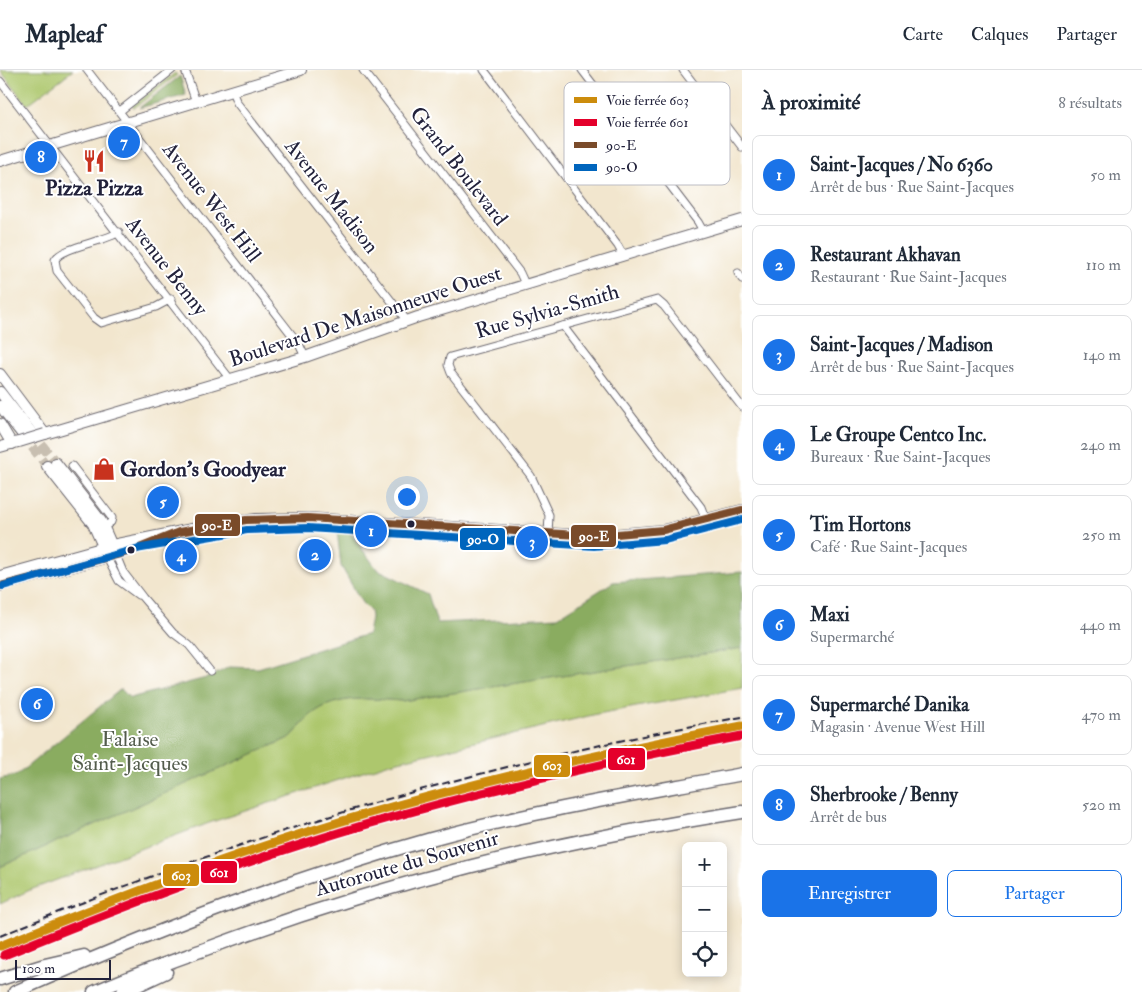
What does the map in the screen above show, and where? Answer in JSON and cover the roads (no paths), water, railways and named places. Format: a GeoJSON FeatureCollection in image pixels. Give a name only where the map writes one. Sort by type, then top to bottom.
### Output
{"type":"FeatureCollection","features":[{"type":"Feature","properties":{"kind":"highway","name":"Autoroute du Souvenir"},"geometry":{"type":"LineString","coordinates":[[15,992],[203,913],[294,880],[417,844],[551,811],[742,774]]}},
{"type":"Feature","properties":{"kind":"highway","name":"Autoroute du Souvenir"},"geometry":{"type":"LineString","coordinates":[[94,992],[245,934],[362,895],[468,865],[598,836],[742,812]]}},
{"type":"Feature","properties":{"kind":"highway"},"geometry":{"type":"LineString","coordinates":[[123,992],[245,934]]}},
{"type":"Feature","properties":{"kind":"highway"},"geometry":{"type":"LineString","coordinates":[[0,979],[44,964],[114,949]]}},
{"type":"Feature","properties":{"kind":"main road"},"geometry":{"type":"LineString","coordinates":[[0,161],[232,91],[282,73],[301,70]]}},
{"type":"Feature","properties":{"kind":"main road","name":"Boulevard De Maisonneuve Ouest"},"geometry":{"type":"LineString","coordinates":[[0,447],[21,438],[46,434],[305,357],[407,321],[525,284],[742,220]]}},
{"type":"Feature","properties":{"kind":"main road"},"geometry":{"type":"LineString","coordinates":[[0,374],[46,434]]}},
{"type":"Feature","properties":{"kind":"main road"},"geometry":{"type":"LineString","coordinates":[[0,392],[21,438]]}},
{"type":"Feature","properties":{"kind":"main road"},"geometry":{"type":"LineString","coordinates":[[0,406],[21,438]]}},
{"type":"Feature","properties":{"kind":"main road"},"geometry":{"type":"LineString","coordinates":[[0,424],[21,438]]}},
{"type":"Feature","properties":{"kind":"main road"},"geometry":{"type":"LineString","coordinates":[[51,465],[104,527],[110,552],[93,524],[51,465]]}},
{"type":"Feature","properties":{"kind":"main road"},"geometry":{"type":"LineString","coordinates":[[0,586],[179,532],[240,520],[289,518],[548,534],[621,535],[663,530],[742,510]]}},
{"type":"Feature","properties":{"kind":"main road"},"geometry":{"type":"LineString","coordinates":[[0,576],[110,552]]}},
{"type":"Feature","properties":{"kind":"street","name":"Avenue West Hill"},"geometry":{"type":"LineString","coordinates":[[87,70],[120,110],[299,344],[305,357]]}},
{"type":"Feature","properties":{"kind":"street"},"geometry":{"type":"LineString","coordinates":[[120,110],[172,70]]}},
{"type":"Feature","properties":{"kind":"street"},"geometry":{"type":"LineString","coordinates":[[184,70],[196,102]]}},
{"type":"Feature","properties":{"kind":"street","name":"Grand Boulevard"},"geometry":{"type":"LineString","coordinates":[[363,70],[519,271],[525,284]]}},
{"type":"Feature","properties":{"kind":"street"},"geometry":{"type":"LineString","coordinates":[[484,70],[564,175]]}},
{"type":"Feature","properties":{"kind":"street"},"geometry":{"type":"LineString","coordinates":[[582,70],[591,82]]}},
{"type":"Feature","properties":{"kind":"street"},"geometry":{"type":"LineString","coordinates":[[683,70],[692,82]]}},
{"type":"Feature","properties":{"kind":"street","name":"Avenue Benny"},"geometry":{"type":"LineString","coordinates":[[0,81],[171,299],[230,379]]}},
{"type":"Feature","properties":{"kind":"street","name":"Avenue Madison"},"geometry":{"type":"LineString","coordinates":[[232,91],[237,102],[407,321]]}},
{"type":"Feature","properties":{"kind":"street"},"geometry":{"type":"LineString","coordinates":[[730,131],[742,147]]}},
{"type":"Feature","properties":{"kind":"street"},"geometry":{"type":"LineString","coordinates":[[572,185],[623,255]]}},
{"type":"Feature","properties":{"kind":"street"},"geometry":{"type":"LineString","coordinates":[[670,185],[703,231]]}},
{"type":"Feature","properties":{"kind":"street"},"geometry":{"type":"LineString","coordinates":[[118,232],[106,239],[60,253],[55,260],[57,271],[94,318],[101,323],[156,307],[171,299]]}},
{"type":"Feature","properties":{"kind":"street","name":"Rue Sylvia-Smith"},"geometry":{"type":"LineString","coordinates":[[548,534],[549,515],[531,476],[451,373],[448,362],[455,355],[652,300],[659,300],[742,407]]}},
{"type":"Feature","properties":{"kind":"street"},"geometry":{"type":"LineString","coordinates":[[563,326],[701,507],[706,520]]}},
{"type":"Feature","properties":{"kind":"street"},"geometry":{"type":"LineString","coordinates":[[72,466],[112,518],[111,522],[104,527]]}},
{"type":"Feature","properties":{"kind":"street"},"geometry":{"type":"LineString","coordinates":[[110,552],[119,581],[143,598],[173,633],[189,645],[210,671]]}},
{"type":"Feature","properties":{"kind":"tunnel"},"geometry":{"type":"LineString","coordinates":[[32,433],[56,463]]}},
{"type":"Feature","properties":{"kind":"tunnel"},"geometry":{"type":"LineString","coordinates":[[23,435],[47,466]]}},
{"type":"Feature","properties":{"kind":"railway"},"geometry":{"type":"LineString","coordinates":[[0,936],[180,866],[365,806],[552,756],[742,717]]}},
{"type":"Feature","properties":{"kind":"rail line","name":"603"},"geometry":{"type":"LineString","coordinates":[[0,946],[182,875],[273,843],[366,814],[459,788],[647,745],[742,726]]}},
{"type":"Feature","properties":{"kind":"rail line","name":"601"},"geometry":{"type":"LineString","coordinates":[[4,955],[184,885],[368,824],[461,798],[554,776],[742,736]]}},
{"type":"Feature","properties":{"kind":"place","name":"Supermarché Danika"},"geometry":{"type":"Point","coordinates":[124,142]}},
{"type":"Feature","properties":{"kind":"place","name":"Sherbrooke / Benny"},"geometry":{"type":"Point","coordinates":[41,157]}},
{"type":"Feature","properties":{"kind":"place","name":"Pizza Pizza"},"geometry":{"type":"Point","coordinates":[94,161]}},
{"type":"Feature","properties":{"kind":"place","name":"Gordon's Goodyear"},"geometry":{"type":"Point","coordinates":[104,469]}},
{"type":"Feature","properties":{"kind":"place","name":"Tim Hortons"},"geometry":{"type":"Point","coordinates":[163,502]}},
{"type":"Feature","properties":{"kind":"place","name":"Saint-Jacques / No 6360"},"geometry":{"type":"Point","coordinates":[371,531]}},
{"type":"Feature","properties":{"kind":"place","name":"Saint-Jacques / Madison"},"geometry":{"type":"Point","coordinates":[532,542]}},
{"type":"Feature","properties":{"kind":"place","name":"Restaurant Akhavan"},"geometry":{"type":"Point","coordinates":[315,555]}},
{"type":"Feature","properties":{"kind":"place","name":"Le Groupe Centco Inc."},"geometry":{"type":"Point","coordinates":[181,556]}},
{"type":"Feature","properties":{"kind":"place","name":"Maxi"},"geometry":{"type":"Point","coordinates":[37,704]}},
{"type":"Feature","properties":{"kind":"park label","name":"Falaise Saint-Jacques"},"geometry":{"type":"Point","coordinates":[130,751]}}]}
